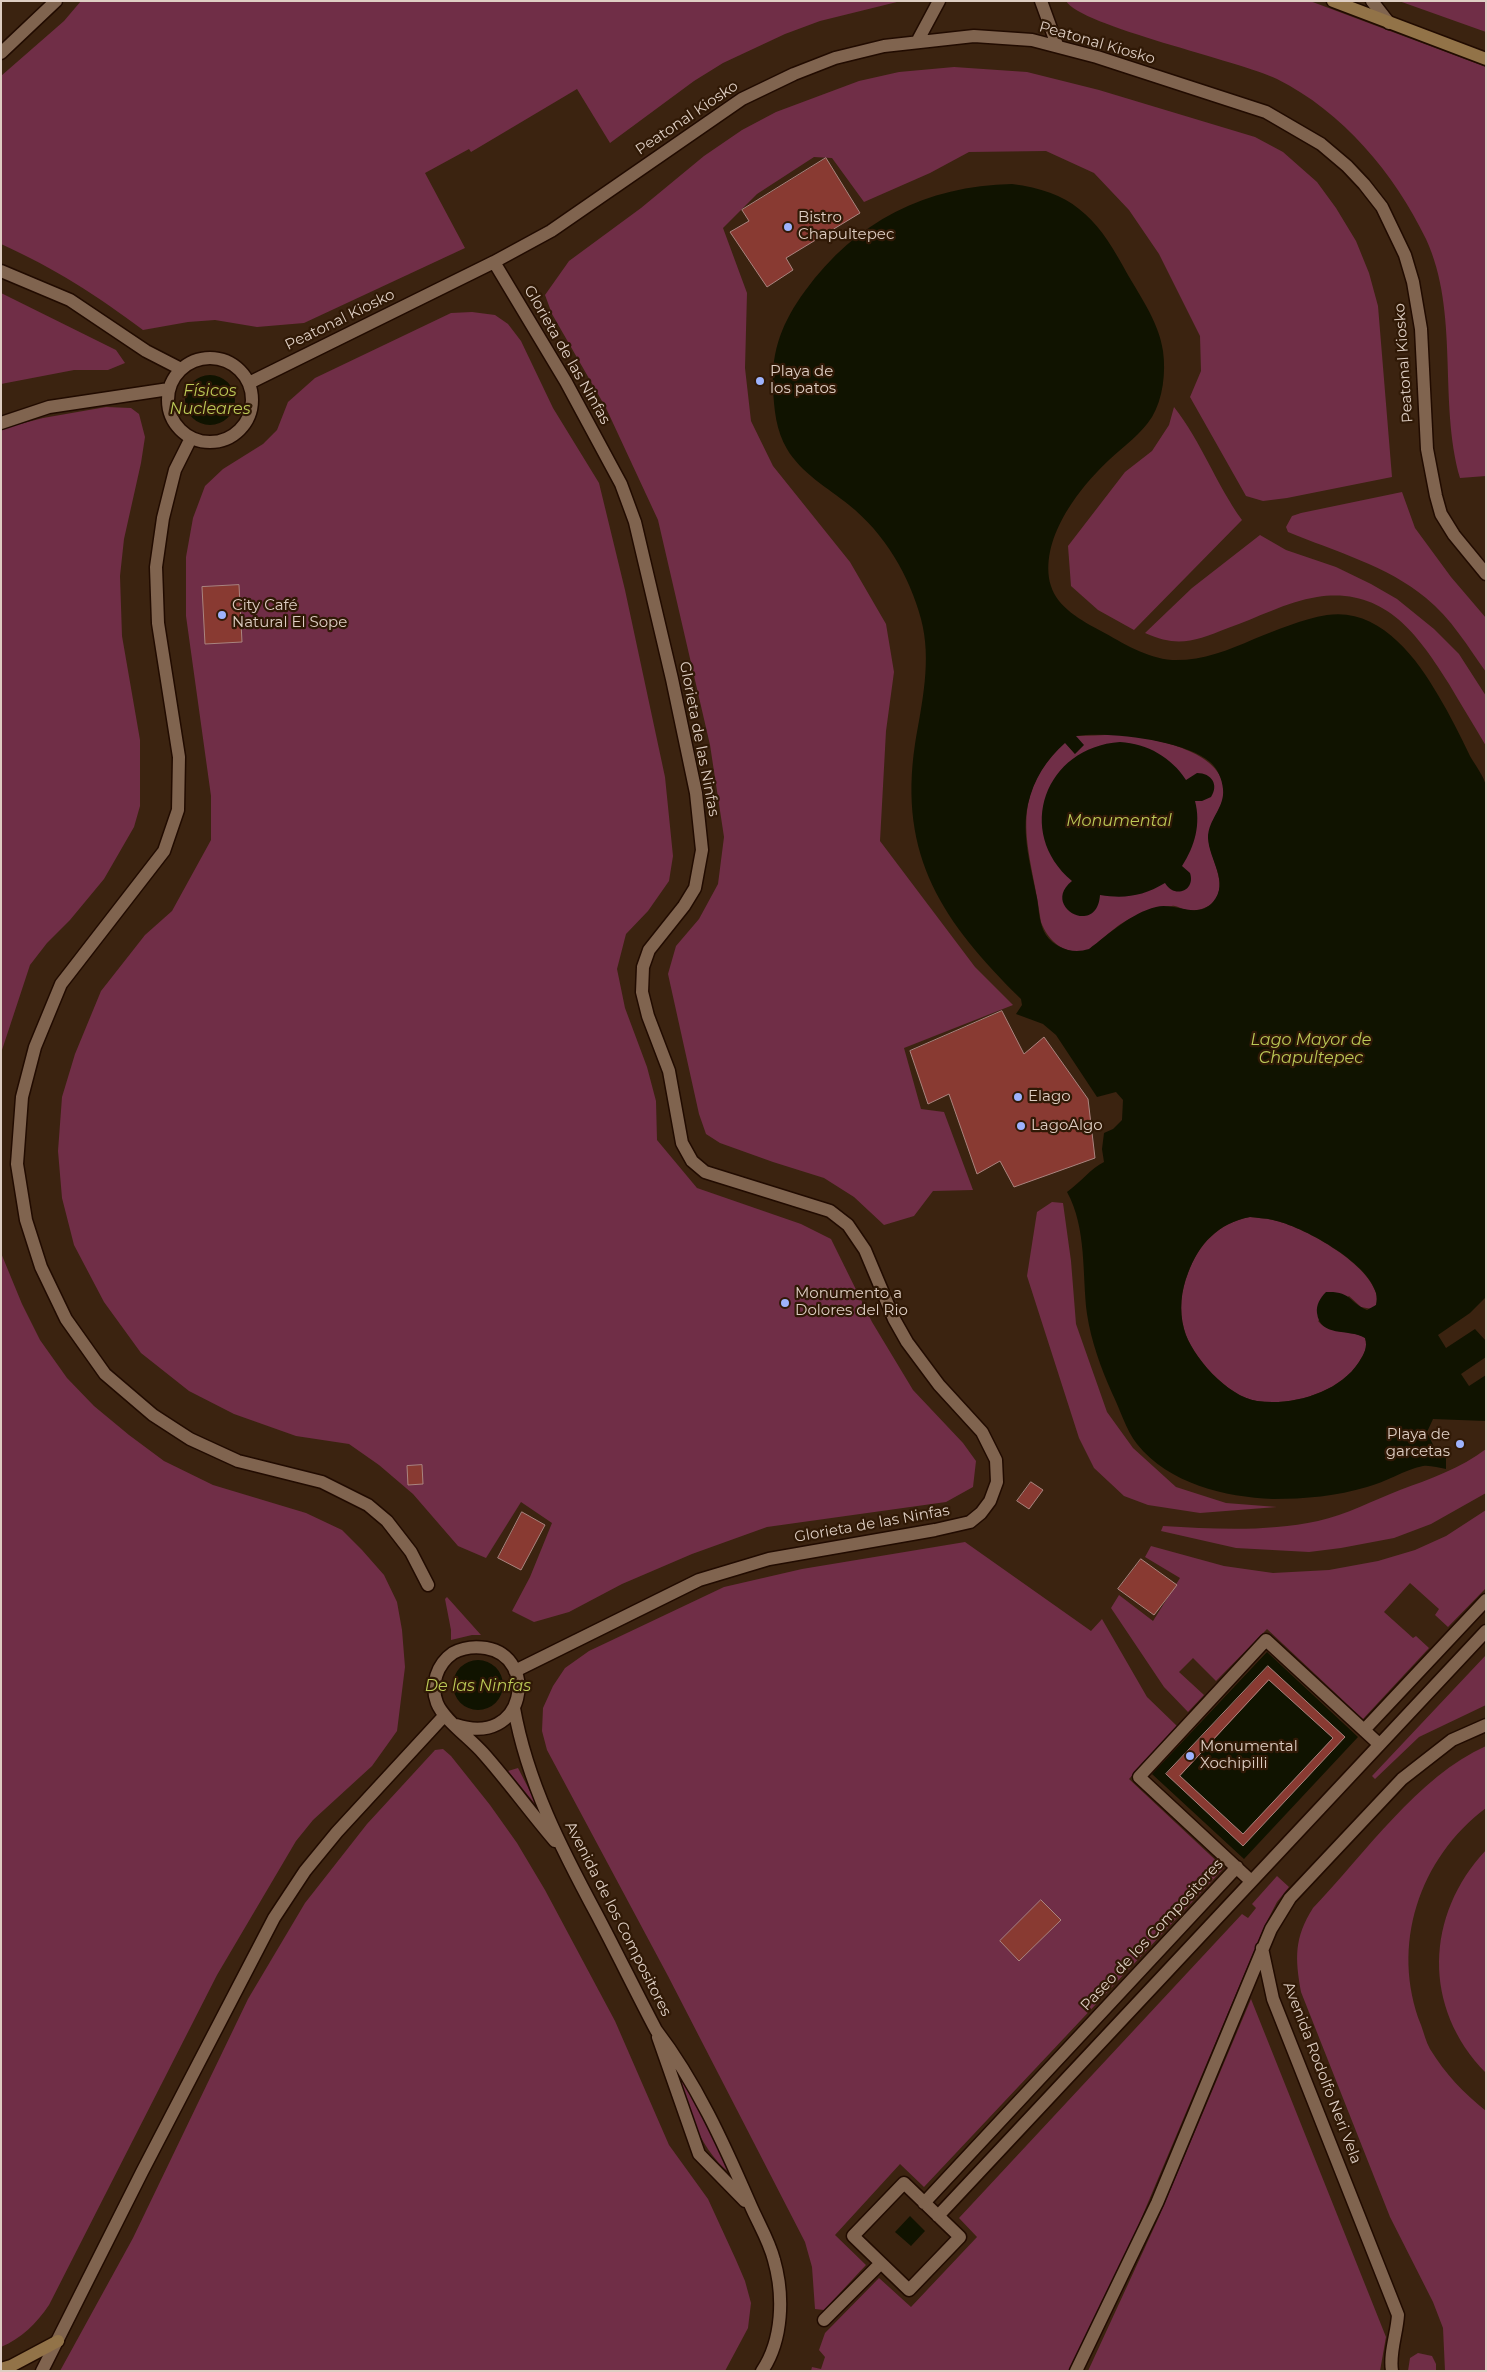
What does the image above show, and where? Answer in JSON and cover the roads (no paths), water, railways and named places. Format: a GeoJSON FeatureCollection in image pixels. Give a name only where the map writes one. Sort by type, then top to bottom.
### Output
{"type":"FeatureCollection","features":[{"type":"Feature","properties":{"kind":"street"},"geometry":{"type":"LineString","coordinates":[[1,53],[56,1]]}},
{"type":"Feature","properties":{"kind":"street"},"geometry":{"type":"LineString","coordinates":[[917,42],[939,1]]}},
{"type":"Feature","properties":{"kind":"street"},"geometry":{"type":"LineString","coordinates":[[1042,1],[1057,46]]}},
{"type":"Feature","properties":{"kind":"street"},"geometry":{"type":"LineString","coordinates":[[1333,1],[1486,59]]}},
{"type":"Feature","properties":{"kind":"street"},"geometry":{"type":"LineString","coordinates":[[1372,1],[1389,23]]}},
{"type":"Feature","properties":{"kind":"street","name":"Peatonal Kiosko"},"geometry":{"type":"LineString","coordinates":[[249,383],[494,262],[551,231],[742,99],[794,74],[835,58],[884,46],[974,36],[1032,40],[1057,46],[1266,112],[1321,144],[1347,166],[1364,184],[1382,207],[1405,256],[1413,282],[1421,329],[1427,449],[1441,514],[1454,535],[1486,574]]}},
{"type":"Feature","properties":{"kind":"street","name":"Glorieta de las Ninfas"},"geometry":{"type":"LineString","coordinates":[[494,262],[566,382],[621,484],[635,522],[672,679],[696,793],[702,850],[695,888],[684,906],[649,950],[643,967],[642,992],[648,1016],[669,1071],[682,1143],[692,1161],[705,1172],[830,1211],[848,1225],[865,1250],[894,1319],[907,1342],[921,1363],[982,1432],[996,1460],[997,1482],[986,1507],[970,1522],[935,1530],[769,1559],[699,1580],[515,1671]]}},
{"type":"Feature","properties":{"kind":"street"},"geometry":{"type":"LineString","coordinates":[[1,270],[70,300],[146,351],[181,369]]}},
{"type":"Feature","properties":{"kind":"street"},"geometry":{"type":"LineString","coordinates":[[219,359],[232,364],[242,372],[249,383],[252,398],[250,412],[244,425],[233,435],[220,441],[206,442],[191,438],[177,426],[171,415],[168,402],[169,389],[181,369],[199,360],[219,359]]}},
{"type":"Feature","properties":{"kind":"street"},"geometry":{"type":"LineString","coordinates":[[1,423],[49,407],[169,389]]}},
{"type":"Feature","properties":{"kind":"street"},"geometry":{"type":"LineString","coordinates":[[191,438],[175,470],[163,518],[156,568],[158,623],[179,757],[178,810],[164,852],[61,984],[35,1047],[22,1097],[18,1164],[26,1220],[41,1268],[66,1319],[105,1374],[153,1415],[190,1440],[238,1461],[322,1482],[368,1504],[388,1521],[411,1552],[428,1585]]}},
{"type":"Feature","properties":{"kind":"street"},"geometry":{"type":"LineString","coordinates":[[1379,1744],[1364,1730],[1486,1600]]}},
{"type":"Feature","properties":{"kind":"street"},"geometry":{"type":"LineString","coordinates":[[938,2216],[1486,1631]]}},
{"type":"Feature","properties":{"kind":"street","name":"Paseo de los Compositores"},"geometry":{"type":"LineString","coordinates":[[924,2202],[1237,1867],[1139,1777],[1266,1640],[1364,1730]]}},
{"type":"Feature","properties":{"kind":"street"},"geometry":{"type":"LineString","coordinates":[[456,1725],[470,1730],[484,1730],[498,1725],[514,1708],[519,1690],[515,1671],[502,1655],[490,1648],[477,1646],[464,1648],[444,1661],[436,1673],[434,1690],[437,1704],[444,1716],[456,1725],[483,1754],[562,1850]]}},
{"type":"Feature","properties":{"kind":"street","name":"Avenida de los Compositores"},"geometry":{"type":"LineString","coordinates":[[514,1708],[519,1739],[526,1760],[562,1850],[656,2030],[674,2053],[721,2140],[774,2260],[780,2295],[777,2332],[762,2371]]}},
{"type":"Feature","properties":{"kind":"street"},"geometry":{"type":"LineString","coordinates":[[42,2371],[142,2172],[274,1918],[305,1871],[337,1832],[444,1716]]}},
{"type":"Feature","properties":{"kind":"street"},"geometry":{"type":"LineString","coordinates":[[1076,2371],[1158,2203],[1262,1948],[1280,1913],[1290,1898],[1402,1779],[1452,1740],[1486,1724]]}},
{"type":"Feature","properties":{"kind":"street"},"geometry":{"type":"LineString","coordinates":[[1237,1867],[1252,1881]]}},
{"type":"Feature","properties":{"kind":"street","name":"Avenida Rodolfo Neri Vela"},"geometry":{"type":"LineString","coordinates":[[1262,1948],[1273,1999],[1398,2315],[1397,2335],[1392,2352],[1392,2371]]}},
{"type":"Feature","properties":{"kind":"street","name":"Avenida de los Compositores"},"geometry":{"type":"LineString","coordinates":[[656,2030],[664,2059],[700,2154],[750,2206]]}},
{"type":"Feature","properties":{"kind":"street"},"geometry":{"type":"LineString","coordinates":[[904,2183],[938,2216],[960,2236],[909,2290],[853,2236],[904,2183]]}},
{"type":"Feature","properties":{"kind":"street"},"geometry":{"type":"LineString","coordinates":[[824,2320],[880,2263]]}},
{"type":"Feature","properties":{"kind":"street"},"geometry":{"type":"LineString","coordinates":[[1,2369],[58,2341]]}},
{"type":"Feature","properties":{"kind":"water","name":"Lago Mayor de Chapultepec"},"geometry":{"type":"Polygon","coordinates":[[[1012,184],[1032,187],[1065,200],[1079,209],[1091,220],[1113,248],[1141,296],[1161,340],[1164,368],[1163,385],[1156,410],[1138,434],[1109,460],[1085,486],[1055,534],[1050,551],[1048,569],[1054,594],[1064,607],[1078,618],[1126,645],[1162,659],[1172,660],[1193,659],[1214,654],[1308,619],[1327,615],[1346,615],[1363,619],[1393,637],[1419,665],[1455,725],[1485,782],[1486,1421],[1433,1419],[1427,1432],[1434,1447],[1446,1452],[1446,1469],[1423,1466],[1356,1490],[1333,1495],[1297,1498],[1255,1498],[1199,1486],[1165,1469],[1150,1458],[1137,1444],[1126,1426],[1100,1364],[1087,1314],[1081,1236],[1078,1221],[1067,1192],[1104,1162],[1102,1149],[1104,1133],[1113,1129],[1122,1120],[1123,1100],[1116,1092],[1097,1097],[1056,1035],[1043,1024],[1016,1014],[1022,1005],[1021,999],[969,943],[932,885],[921,854],[913,821],[911,784],[926,666],[924,634],[916,603],[894,556],[874,529],[849,505],[807,473],[793,458],[780,435],[774,404],[774,361],[780,337],[790,313],[825,266],[870,227],[895,212],[922,200],[981,186],[1012,184]],[[1076,736],[1084,745],[1075,754],[1065,743],[1052,756],[1034,786],[1026,815],[1028,851],[1041,922],[1046,935],[1055,944],[1065,949],[1077,951],[1089,949],[1121,925],[1147,910],[1163,906],[1193,910],[1207,907],[1213,902],[1220,887],[1208,838],[1211,825],[1223,796],[1222,782],[1215,768],[1198,754],[1165,743],[1126,736],[1076,736]],[[1250,1217],[1228,1224],[1219,1230],[1211,1236],[1198,1253],[1188,1273],[1182,1294],[1181,1308],[1184,1329],[1194,1351],[1203,1363],[1212,1374],[1234,1392],[1257,1401],[1271,1402],[1299,1399],[1314,1395],[1340,1382],[1350,1373],[1359,1362],[1366,1344],[1365,1338],[1358,1335],[1336,1331],[1323,1326],[1319,1321],[1317,1313],[1320,1299],[1326,1292],[1341,1293],[1367,1310],[1376,1305],[1376,1293],[1361,1269],[1332,1247],[1285,1224],[1270,1219],[1250,1217]]]}},
{"type":"Feature","properties":{"kind":"water","name":"Físicos Nucleares"},"geometry":{"type":"Polygon","coordinates":[[[205,375],[215,375],[228,382],[235,395],[235,405],[228,418],[215,425],[205,425],[196,421],[189,414],[185,405],[185,395],[189,386],[196,379],[205,375]]]}},
{"type":"Feature","properties":{"kind":"water","name":"Monumental"},"geometry":{"type":"Polygon","coordinates":[[[1120,742],[1130,743],[1158,753],[1166,758],[1186,780],[1197,773],[1207,775],[1214,784],[1213,793],[1211,797],[1202,801],[1195,801],[1197,810],[1196,835],[1182,866],[1190,873],[1190,884],[1187,888],[1178,892],[1169,888],[1165,883],[1141,894],[1118,897],[1100,895],[1097,908],[1090,914],[1081,916],[1073,914],[1066,908],[1062,900],[1064,891],[1072,881],[1054,861],[1044,839],[1042,817],[1046,795],[1057,775],[1073,759],[1094,747],[1120,742]]]}},
{"type":"Feature","properties":{"kind":"water"},"geometry":{"type":"Polygon","coordinates":[[[1267,1652],[1358,1737],[1244,1859],[1152,1774],[1267,1652]]]}},
{"type":"Feature","properties":{"kind":"water","name":"De las Ninfas"},"geometry":{"type":"Polygon","coordinates":[[[473,1660],[483,1660],[496,1667],[503,1680],[503,1690],[496,1703],[483,1710],[473,1710],[464,1706],[457,1699],[453,1690],[453,1680],[457,1671],[464,1664],[473,1660]]]}},
{"type":"Feature","properties":{"kind":"water"},"geometry":{"type":"Polygon","coordinates":[[[910,2216],[925,2231],[911,2246],[895,2232],[910,2216]]]}},
{"type":"Feature","properties":{"kind":"place","name":"Bistro Chapultepec"},"geometry":{"type":"Point","coordinates":[788,227]}},
{"type":"Feature","properties":{"kind":"place","name":"Playa de los patos"},"geometry":{"type":"Point","coordinates":[760,381]}},
{"type":"Feature","properties":{"kind":"place","name":"City Café Natural El Sope"},"geometry":{"type":"Point","coordinates":[222,615]}},
{"type":"Feature","properties":{"kind":"place","name":"Elago"},"geometry":{"type":"Point","coordinates":[1018,1097]}},
{"type":"Feature","properties":{"kind":"place","name":"LagoAlgo"},"geometry":{"type":"Point","coordinates":[1021,1126]}},
{"type":"Feature","properties":{"kind":"place","name":"Monumento a Dolores del Rio"},"geometry":{"type":"Point","coordinates":[785,1303]}},
{"type":"Feature","properties":{"kind":"place","name":"Playa de garcetas"},"geometry":{"type":"Point","coordinates":[1460,1444]}},
{"type":"Feature","properties":{"kind":"place","name":"Monumental Xochipilli"},"geometry":{"type":"Point","coordinates":[1190,1756]}}]}
